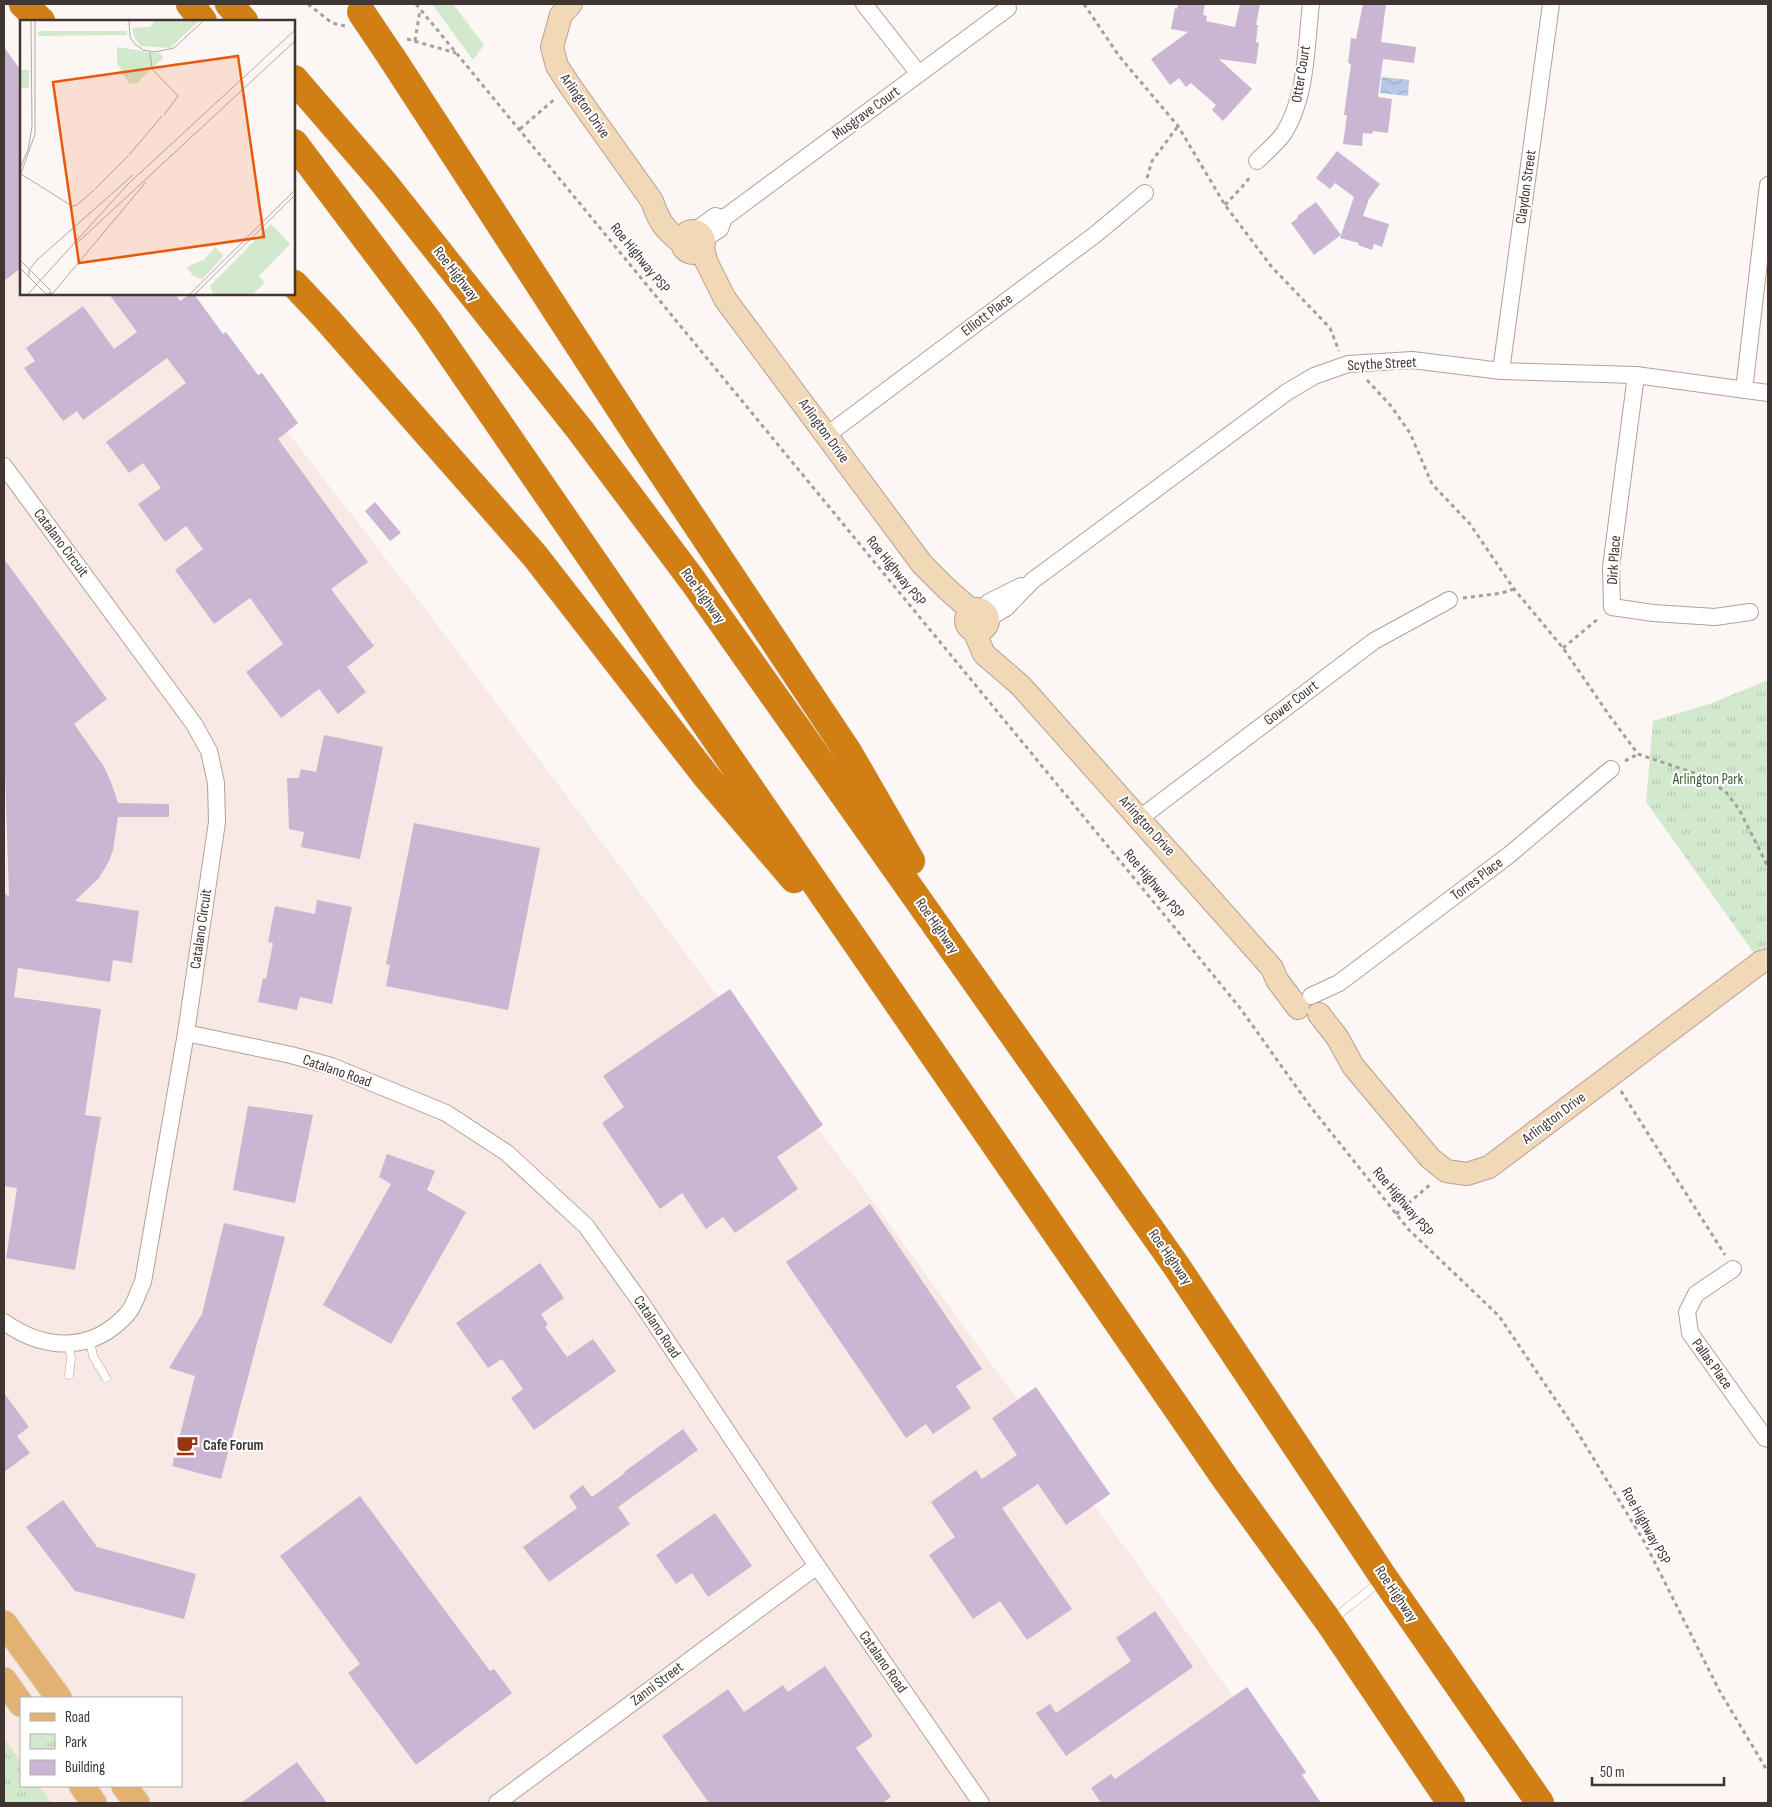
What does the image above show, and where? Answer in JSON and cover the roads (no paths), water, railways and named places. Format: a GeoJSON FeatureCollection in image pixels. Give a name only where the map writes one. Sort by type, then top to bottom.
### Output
{"type":"FeatureCollection","features":[{"type":"Feature","properties":{"kind":"highway"},"geometry":{"type":"LineString","coordinates":[[23,4],[40,20]]}},
{"type":"Feature","properties":{"kind":"highway"},"geometry":{"type":"LineString","coordinates":[[190,4],[202,20]]}},
{"type":"Feature","properties":{"kind":"highway"},"geometry":{"type":"LineString","coordinates":[[229,4],[243,20]]}},
{"type":"Feature","properties":{"kind":"highway"},"geometry":{"type":"LineString","coordinates":[[358,8],[848,752],[992,1003]]}},
{"type":"Feature","properties":{"kind":"highway","name":"Roe Highway"},"geometry":{"type":"LineString","coordinates":[[295,80],[384,183],[580,430],[693,581],[1175,1264],[1384,1578],[1540,1803]]}},
{"type":"Feature","properties":{"kind":"highway"},"geometry":{"type":"LineString","coordinates":[[295,143],[428,321],[1226,1478],[1329,1622],[1451,1803]]}},
{"type":"Feature","properties":{"kind":"highway"},"geometry":{"type":"LineString","coordinates":[[295,285],[535,556],[706,776],[892,994]]}},
{"type":"Feature","properties":{"kind":"main road"},"geometry":{"type":"LineString","coordinates":[[4,1623],[59,1697]]}},
{"type":"Feature","properties":{"kind":"main road"},"geometry":{"type":"LineString","coordinates":[[4,1680],[20,1703]]}},
{"type":"Feature","properties":{"kind":"main road"},"geometry":{"type":"LineString","coordinates":[[83,1787],[94,1803]]}},
{"type":"Feature","properties":{"kind":"main road"},"geometry":{"type":"LineString","coordinates":[[125,1787],[137,1803]]}},
{"type":"Feature","properties":{"kind":"street","name":"Arlington Drive"},"geometry":{"type":"LineString","coordinates":[[570,4],[561,15],[552,47],[557,66],[652,201],[657,218],[662,225],[694,241],[725,299],[922,564],[935,590],[953,613],[978,620],[1021,686],[1272,968],[1277,980],[1310,1007],[1335,1051],[1353,1066],[1430,1158],[1446,1171],[1467,1174],[1489,1167],[1753,968],[1768,960]]}},
{"type":"Feature","properties":{"kind":"street"},"geometry":{"type":"LineString","coordinates":[[864,4],[919,74]]}},
{"type":"Feature","properties":{"kind":"street","name":"Otter Court"},"geometry":{"type":"LineString","coordinates":[[1257,161],[1283,133],[1296,109],[1301,88],[1311,4]]}},
{"type":"Feature","properties":{"kind":"street","name":"Claydon Street"},"geometry":{"type":"LineString","coordinates":[[1502,371],[1551,4]]}},
{"type":"Feature","properties":{"kind":"street","name":"Musgrave Court"},"geometry":{"type":"LineString","coordinates":[[694,241],[720,229],[724,218],[1008,8]]}},
{"type":"Feature","properties":{"kind":"street"},"geometry":{"type":"LineString","coordinates":[[1744,390],[1768,185]]}},
{"type":"Feature","properties":{"kind":"street","name":"Elliott Place"},"geometry":{"type":"LineString","coordinates":[[827,435],[1096,234],[1145,193]]}},
{"type":"Feature","properties":{"kind":"street","name":"Scythe Street"},"geometry":{"type":"LineString","coordinates":[[978,620],[1006,608],[1032,581],[1287,392],[1314,376],[1348,364],[1412,360],[1502,371],[1636,376],[1768,393]]}},
{"type":"Feature","properties":{"kind":"street","name":"Dirk Place"},"geometry":{"type":"LineString","coordinates":[[1636,376],[1610,567],[1612,607],[1653,613],[1715,617],[1750,612]]}},
{"type":"Feature","properties":{"kind":"street","name":"Catalano Circuit"},"geometry":{"type":"LineString","coordinates":[[4,466],[162,678],[194,724],[209,751],[216,783],[217,822],[186,1032],[143,1282],[130,1312],[111,1329],[90,1340],[69,1344],[54,1343],[31,1337],[4,1322]]}},
{"type":"Feature","properties":{"kind":"street","name":"Gower Court"},"geometry":{"type":"LineString","coordinates":[[1140,818],[1374,640],[1449,600]]}},
{"type":"Feature","properties":{"kind":"street","name":"Torres Place"},"geometry":{"type":"LineString","coordinates":[[1310,1007],[1331,996],[1339,983],[1509,855],[1611,769]]}},
{"type":"Feature","properties":{"kind":"street","name":"Catalano Road"},"geometry":{"type":"LineString","coordinates":[[186,1032],[332,1066],[446,1113],[507,1153],[586,1226],[642,1304],[817,1566],[981,1803]]}},
{"type":"Feature","properties":{"kind":"street","name":"Pallas Place"},"geometry":{"type":"LineString","coordinates":[[1732,1269],[1696,1294],[1687,1312],[1690,1333],[1765,1438],[1768,1439]]}},
{"type":"Feature","properties":{"kind":"street","name":"Zanni Street"},"geometry":{"type":"LineString","coordinates":[[497,1803],[817,1566]]}},
{"type":"Feature","properties":{"kind":"lane"},"geometry":{"type":"LineString","coordinates":[[90,1340],[93,1356],[106,1378]]}},
{"type":"Feature","properties":{"kind":"lane"},"geometry":{"type":"LineString","coordinates":[[69,1344],[71,1359],[69,1375]]}},
{"type":"Feature","properties":{"kind":"lane"},"geometry":{"type":"LineString","coordinates":[[1329,1622],[1384,1578]]}},
{"type":"Feature","properties":{"kind":"water"},"geometry":{"type":"Polygon","coordinates":[[[1382,77],[1409,80],[1408,96],[1380,93],[1382,77]]]}},
{"type":"Feature","properties":{"kind":"place","name":"Cafe Forum"},"geometry":{"type":"Point","coordinates":[187,1445]}},
{"type":"Feature","properties":{"kind":"park label","name":"Arlington Park"},"geometry":{"type":"Point","coordinates":[1708,779]}}]}
